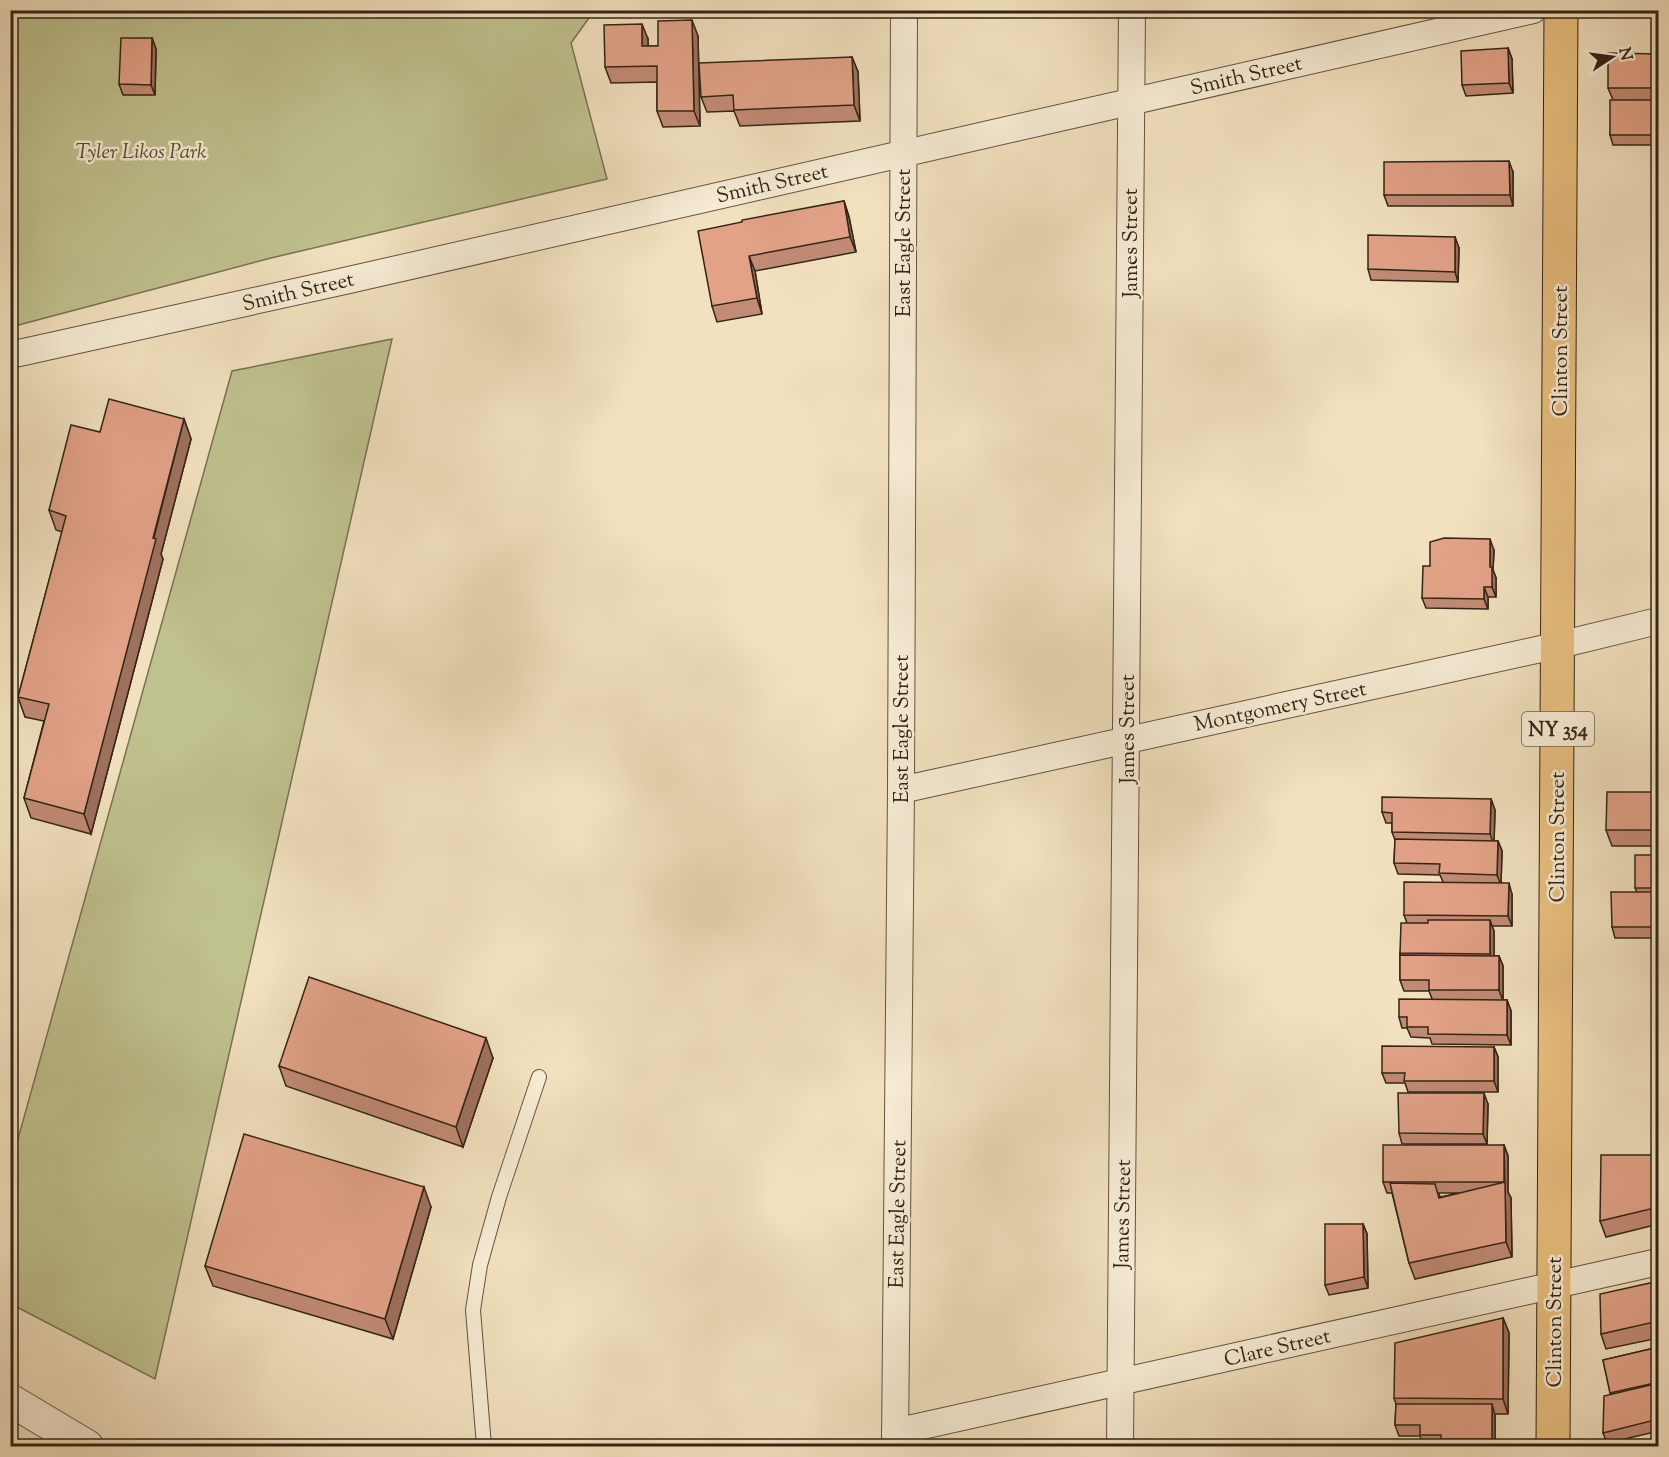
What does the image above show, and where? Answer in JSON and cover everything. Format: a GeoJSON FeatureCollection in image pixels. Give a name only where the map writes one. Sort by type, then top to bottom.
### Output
{"type":"FeatureCollection","features":[{"type":"Feature","properties":{"kind":"main road","name":"Clinton Street"},"geometry":{"type":"LineString","coordinates":[[1553,1446],[1561,10]]}},
{"type":"Feature","properties":{"kind":"street","name":"East Eagle Street"},"geometry":{"type":"LineString","coordinates":[[895,1439],[901,790],[904,10]]}},
{"type":"Feature","properties":{"kind":"street","name":"James Street"},"geometry":{"type":"LineString","coordinates":[[1120,1446],[1132,10]]}},
{"type":"Feature","properties":{"kind":"street","name":"Smith Street"},"geometry":{"type":"LineString","coordinates":[[10,355],[1533,10]]}},
{"type":"Feature","properties":{"kind":"street","name":"Montgomery Street"},"geometry":{"type":"LineString","coordinates":[[901,790],[1659,621]]}},
{"type":"Feature","properties":{"kind":"street","name":"Clare Street"},"geometry":{"type":"LineString","coordinates":[[895,1439],[1121,1382],[1659,1262]]}},
{"type":"Feature","properties":{"kind":"street"},"geometry":{"type":"LineString","coordinates":[[10,1400],[87,1446]]}},
{"type":"Feature","properties":{"kind":"lane"},"geometry":{"type":"LineString","coordinates":[[484,1446],[473,1310],[480,1265],[498,1197],[539,1077]]}},
{"type":"Feature","properties":{"kind":"green space","name":"Tyler Likos Park"},"geometry":{"type":"Polygon","coordinates":[[[11,11],[594,11],[571,43],[607,179],[271,258],[11,327],[11,11]]]}},
{"type":"Feature","properties":{"kind":"green space"},"geometry":{"type":"Polygon","coordinates":[[[392,339],[155,1379],[11,1304],[11,1164],[232,371],[392,339]]]}},
{"type":"Feature","properties":{"kind":"building"},"geometry":{"type":"Polygon","coordinates":[[[692,20],[694,111],[657,111],[657,66],[605,67],[604,25],[642,24],[642,46],[658,46],[658,21],[692,20]]]}},
{"type":"Feature","properties":{"kind":"building"},"geometry":{"type":"Polygon","coordinates":[[[121,38],[152,38],[151,85],[119,84],[121,38]]]}},
{"type":"Feature","properties":{"kind":"building"},"geometry":{"type":"Polygon","coordinates":[[[1508,48],[1509,83],[1462,85],[1461,51],[1508,48]]]}},
{"type":"Feature","properties":{"kind":"building"},"geometry":{"type":"Polygon","coordinates":[[[1608,53],[1659,54],[1659,88],[1608,88],[1608,53]]]}},
{"type":"Feature","properties":{"kind":"building"},"geometry":{"type":"Polygon","coordinates":[[[852,57],[854,105],[734,110],[733,95],[701,97],[699,63],[852,57]]]}},
{"type":"Feature","properties":{"kind":"building"},"geometry":{"type":"Polygon","coordinates":[[[1610,100],[1659,100],[1659,135],[1610,135],[1610,100]]]}},
{"type":"Feature","properties":{"kind":"building"},"geometry":{"type":"Polygon","coordinates":[[[1509,161],[1510,195],[1384,195],[1384,162],[1509,161]]]}},
{"type":"Feature","properties":{"kind":"building"},"geometry":{"type":"Polygon","coordinates":[[[844,201],[850,237],[749,256],[757,298],[712,306],[698,231],[742,222],[742,220],[844,201]]]}},
{"type":"Feature","properties":{"kind":"building"},"geometry":{"type":"Polygon","coordinates":[[[1368,235],[1455,237],[1455,272],[1368,269],[1368,235]]]}},
{"type":"Feature","properties":{"kind":"building"},"geometry":{"type":"Polygon","coordinates":[[[109,399],[184,419],[153,538],[156,539],[84,814],[24,798],[49,704],[18,697],[66,516],[49,510],[71,425],[100,432],[109,399]]]}},
{"type":"Feature","properties":{"kind":"building"},"geometry":{"type":"Polygon","coordinates":[[[1444,538],[1490,539],[1492,587],[1484,587],[1484,599],[1422,598],[1423,566],[1430,566],[1430,542],[1444,538]]]}},
{"type":"Feature","properties":{"kind":"building"},"geometry":{"type":"Polygon","coordinates":[[[1607,792],[1659,792],[1659,830],[1606,830],[1607,792]]]}},
{"type":"Feature","properties":{"kind":"building"},"geometry":{"type":"Polygon","coordinates":[[[1382,797],[1491,799],[1490,834],[1392,832],[1392,813],[1382,812],[1382,797]]]}},
{"type":"Feature","properties":{"kind":"building"},"geometry":{"type":"Polygon","coordinates":[[[1395,839],[1498,841],[1497,875],[1439,873],[1440,864],[1394,863],[1395,839]]]}},
{"type":"Feature","properties":{"kind":"building"},"geometry":{"type":"Polygon","coordinates":[[[1635,855],[1659,855],[1659,888],[1635,888],[1635,855]]]}},
{"type":"Feature","properties":{"kind":"building"},"geometry":{"type":"Polygon","coordinates":[[[1404,882],[1509,883],[1508,916],[1404,915],[1404,882]]]}},
{"type":"Feature","properties":{"kind":"building"},"geometry":{"type":"Polygon","coordinates":[[[1611,892],[1659,892],[1659,927],[1612,927],[1611,892]]]}},
{"type":"Feature","properties":{"kind":"building"},"geometry":{"type":"Polygon","coordinates":[[[1428,920],[1490,920],[1490,954],[1400,953],[1401,923],[1428,923],[1428,920]]]}},
{"type":"Feature","properties":{"kind":"building"},"geometry":{"type":"Polygon","coordinates":[[[1400,955],[1499,956],[1499,990],[1429,990],[1429,980],[1400,980],[1400,955]]]}},
{"type":"Feature","properties":{"kind":"building"},"geometry":{"type":"Polygon","coordinates":[[[309,977],[486,1038],[456,1127],[279,1066],[309,977]]]}},
{"type":"Feature","properties":{"kind":"building"},"geometry":{"type":"Polygon","coordinates":[[[1399,999],[1507,1000],[1507,1035],[1428,1034],[1428,1027],[1407,1027],[1407,1017],[1399,1017],[1399,999]]]}},
{"type":"Feature","properties":{"kind":"building"},"geometry":{"type":"Polygon","coordinates":[[[1382,1046],[1494,1047],[1494,1081],[1404,1081],[1405,1073],[1382,1073],[1382,1046]]]}},
{"type":"Feature","properties":{"kind":"building"},"geometry":{"type":"Polygon","coordinates":[[[1398,1093],[1484,1093],[1483,1134],[1399,1133],[1398,1093]]]}},
{"type":"Feature","properties":{"kind":"building"},"geometry":{"type":"Polygon","coordinates":[[[244,1134],[424,1187],[385,1319],[205,1266],[244,1134]]]}},
{"type":"Feature","properties":{"kind":"building"},"geometry":{"type":"Polygon","coordinates":[[[1383,1145],[1504,1145],[1504,1182],[1383,1182],[1383,1145]]]}},
{"type":"Feature","properties":{"kind":"building"},"geometry":{"type":"Polygon","coordinates":[[[1601,1155],[1659,1155],[1659,1207],[1600,1221],[1601,1155]]]}},
{"type":"Feature","properties":{"kind":"building"},"geometry":{"type":"Polygon","coordinates":[[[1505,1182],[1506,1242],[1409,1263],[1390,1183],[1435,1184],[1439,1198],[1505,1182]]]}},
{"type":"Feature","properties":{"kind":"building"},"geometry":{"type":"Polygon","coordinates":[[[1325,1224],[1363,1224],[1364,1277],[1325,1285],[1325,1224]]]}},
{"type":"Feature","properties":{"kind":"building"},"geometry":{"type":"Polygon","coordinates":[[[1659,1281],[1659,1321],[1601,1334],[1600,1294],[1659,1281]]]}},
{"type":"Feature","properties":{"kind":"building"},"geometry":{"type":"Polygon","coordinates":[[[1503,1318],[1503,1399],[1394,1398],[1395,1343],[1503,1318]]]}},
{"type":"Feature","properties":{"kind":"building"},"geometry":{"type":"Polygon","coordinates":[[[1659,1347],[1659,1382],[1610,1393],[1603,1360],[1659,1347]]]}},
{"type":"Feature","properties":{"kind":"building"},"geometry":{"type":"Polygon","coordinates":[[[1659,1383],[1659,1419],[1603,1433],[1604,1396],[1659,1383]]]}},
{"type":"Feature","properties":{"kind":"building"},"geometry":{"type":"Polygon","coordinates":[[[1396,1404],[1492,1404],[1492,1439],[1441,1439],[1441,1435],[1420,1435],[1420,1425],[1395,1425],[1396,1404]]]}},
{"type":"Feature","properties":{"kind":"building"},"geometry":{"type":"Polygon","coordinates":[[[1389,1444],[1501,1445],[1501,1446],[1389,1446],[1389,1444]]]}}]}
